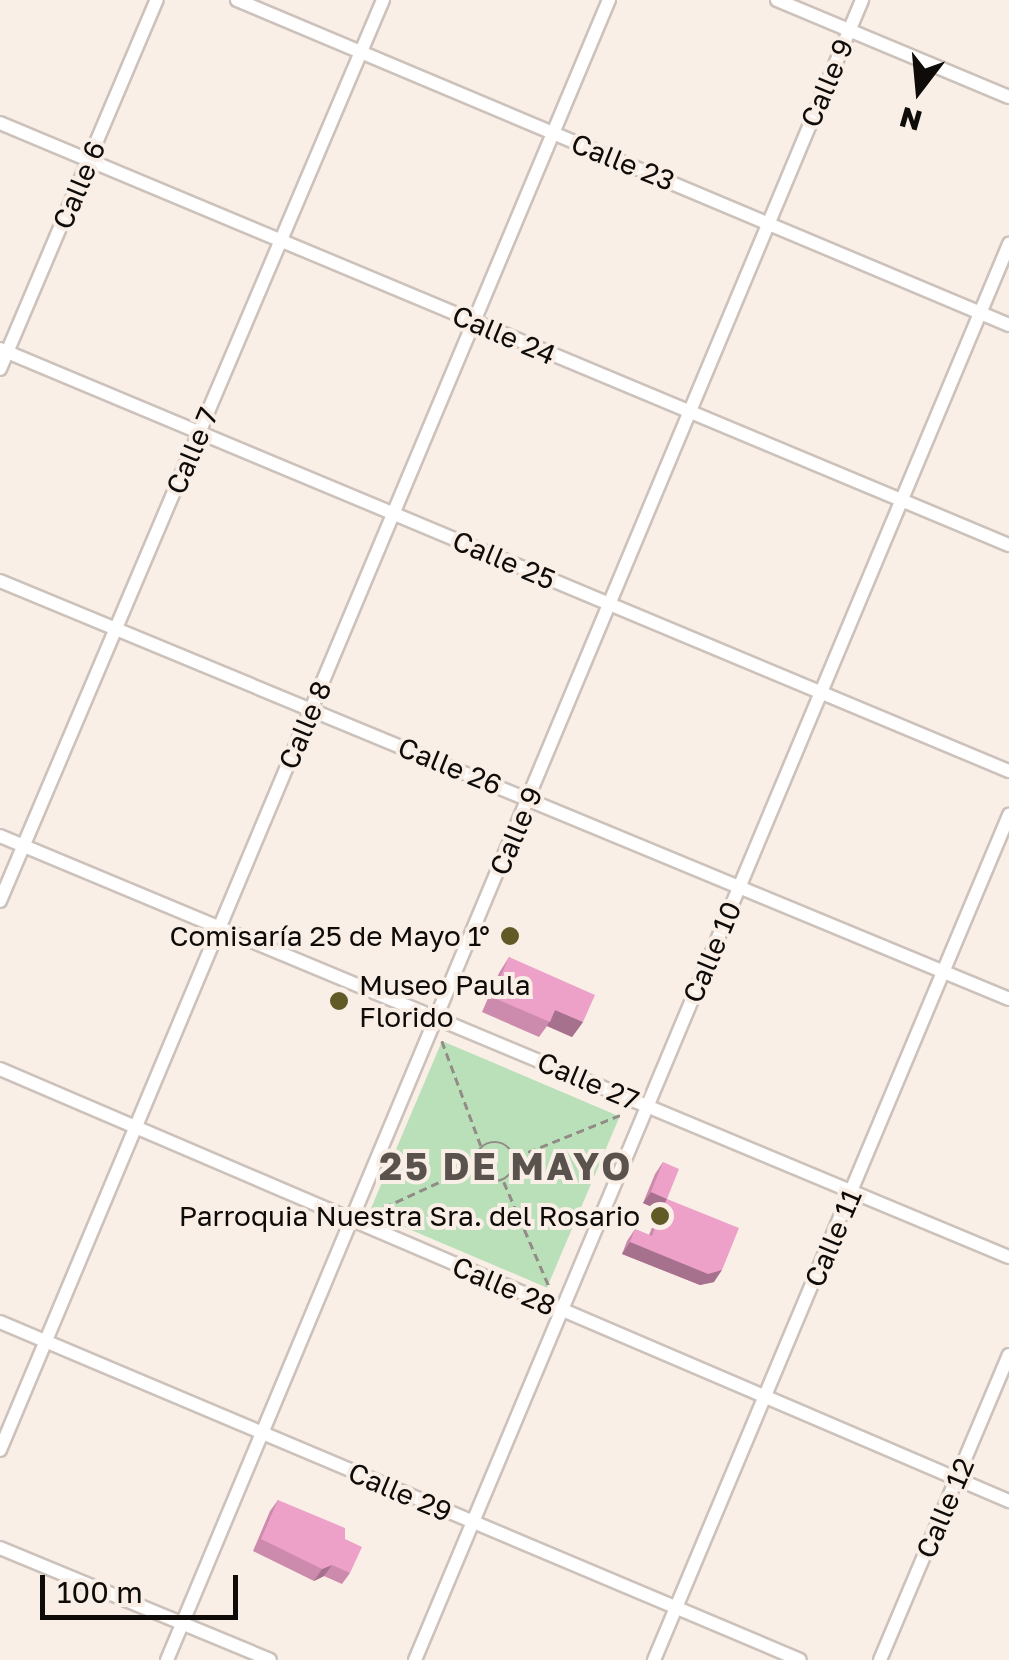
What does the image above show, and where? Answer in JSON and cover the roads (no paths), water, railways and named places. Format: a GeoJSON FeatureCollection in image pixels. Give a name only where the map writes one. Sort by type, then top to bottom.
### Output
{"type":"FeatureCollection","features":[{"type":"Feature","properties":{"kind":"street","name":"Calle 6"},"geometry":{"type":"LineString","coordinates":[[0,370],[4,350],[90,161],[157,0]]}},
{"type":"Feature","properties":{"kind":"street","name":"Calle 23"},"geometry":{"type":"LineString","coordinates":[[237,0],[1009,324]]}},
{"type":"Feature","properties":{"kind":"street","name":"Calle 7"},"geometry":{"type":"LineString","coordinates":[[0,901],[383,0]]}},
{"type":"Feature","properties":{"kind":"street","name":"Calle 8"},"geometry":{"type":"LineString","coordinates":[[0,1450],[609,0]]}},
{"type":"Feature","properties":{"kind":"street"},"geometry":{"type":"LineString","coordinates":[[776,0],[1009,96]]}},
{"type":"Feature","properties":{"kind":"street","name":"Calle 9"},"geometry":{"type":"LineString","coordinates":[[167,1660],[862,0]]}},
{"type":"Feature","properties":{"kind":"street","name":"Calle 24"},"geometry":{"type":"LineString","coordinates":[[0,123],[1009,545]]}},
{"type":"Feature","properties":{"kind":"street","name":"Calle 10"},"geometry":{"type":"LineString","coordinates":[[415,1660],[1009,244]]}},
{"type":"Feature","properties":{"kind":"street","name":"Calle 25"},"geometry":{"type":"LineString","coordinates":[[4,350],[1009,770]]}},
{"type":"Feature","properties":{"kind":"street","name":"Calle 26"},"geometry":{"type":"LineString","coordinates":[[0,581],[1009,1000]]}},
{"type":"Feature","properties":{"kind":"street","name":"Calle 11"},"geometry":{"type":"LineString","coordinates":[[654,1660],[1009,815]]}},
{"type":"Feature","properties":{"kind":"street","name":"Calle 27"},"geometry":{"type":"LineString","coordinates":[[0,836],[1009,1257]]}},
{"type":"Feature","properties":{"kind":"street","name":"Calle 28"},"geometry":{"type":"LineString","coordinates":[[0,1070],[1009,1501]]}},
{"type":"Feature","properties":{"kind":"street","name":"Calle 29"},"geometry":{"type":"LineString","coordinates":[[0,1322],[800,1660]]}},
{"type":"Feature","properties":{"kind":"street","name":"Calle 12"},"geometry":{"type":"LineString","coordinates":[[880,1660],[1009,1355]]}},
{"type":"Feature","properties":{"kind":"street"},"geometry":{"type":"LineString","coordinates":[[0,1548],[270,1660]]}},
{"type":"Feature","properties":{"kind":"place","name":"Comisaría 25 de Mayo 1°"},"geometry":{"type":"Point","coordinates":[510,936]}},
{"type":"Feature","properties":{"kind":"place","name":"Museo Paula Florido"},"geometry":{"type":"Point","coordinates":[339,1001]}},
{"type":"Feature","properties":{"kind":"place","name":"Parroquia Nuestra Sra. del Rosario"},"geometry":{"type":"Point","coordinates":[660,1216]}},
{"type":"Feature","properties":{"kind":"district","name":"25 DE MAYO"},"geometry":{"type":"Point","coordinates":[506,1166]}}]}
